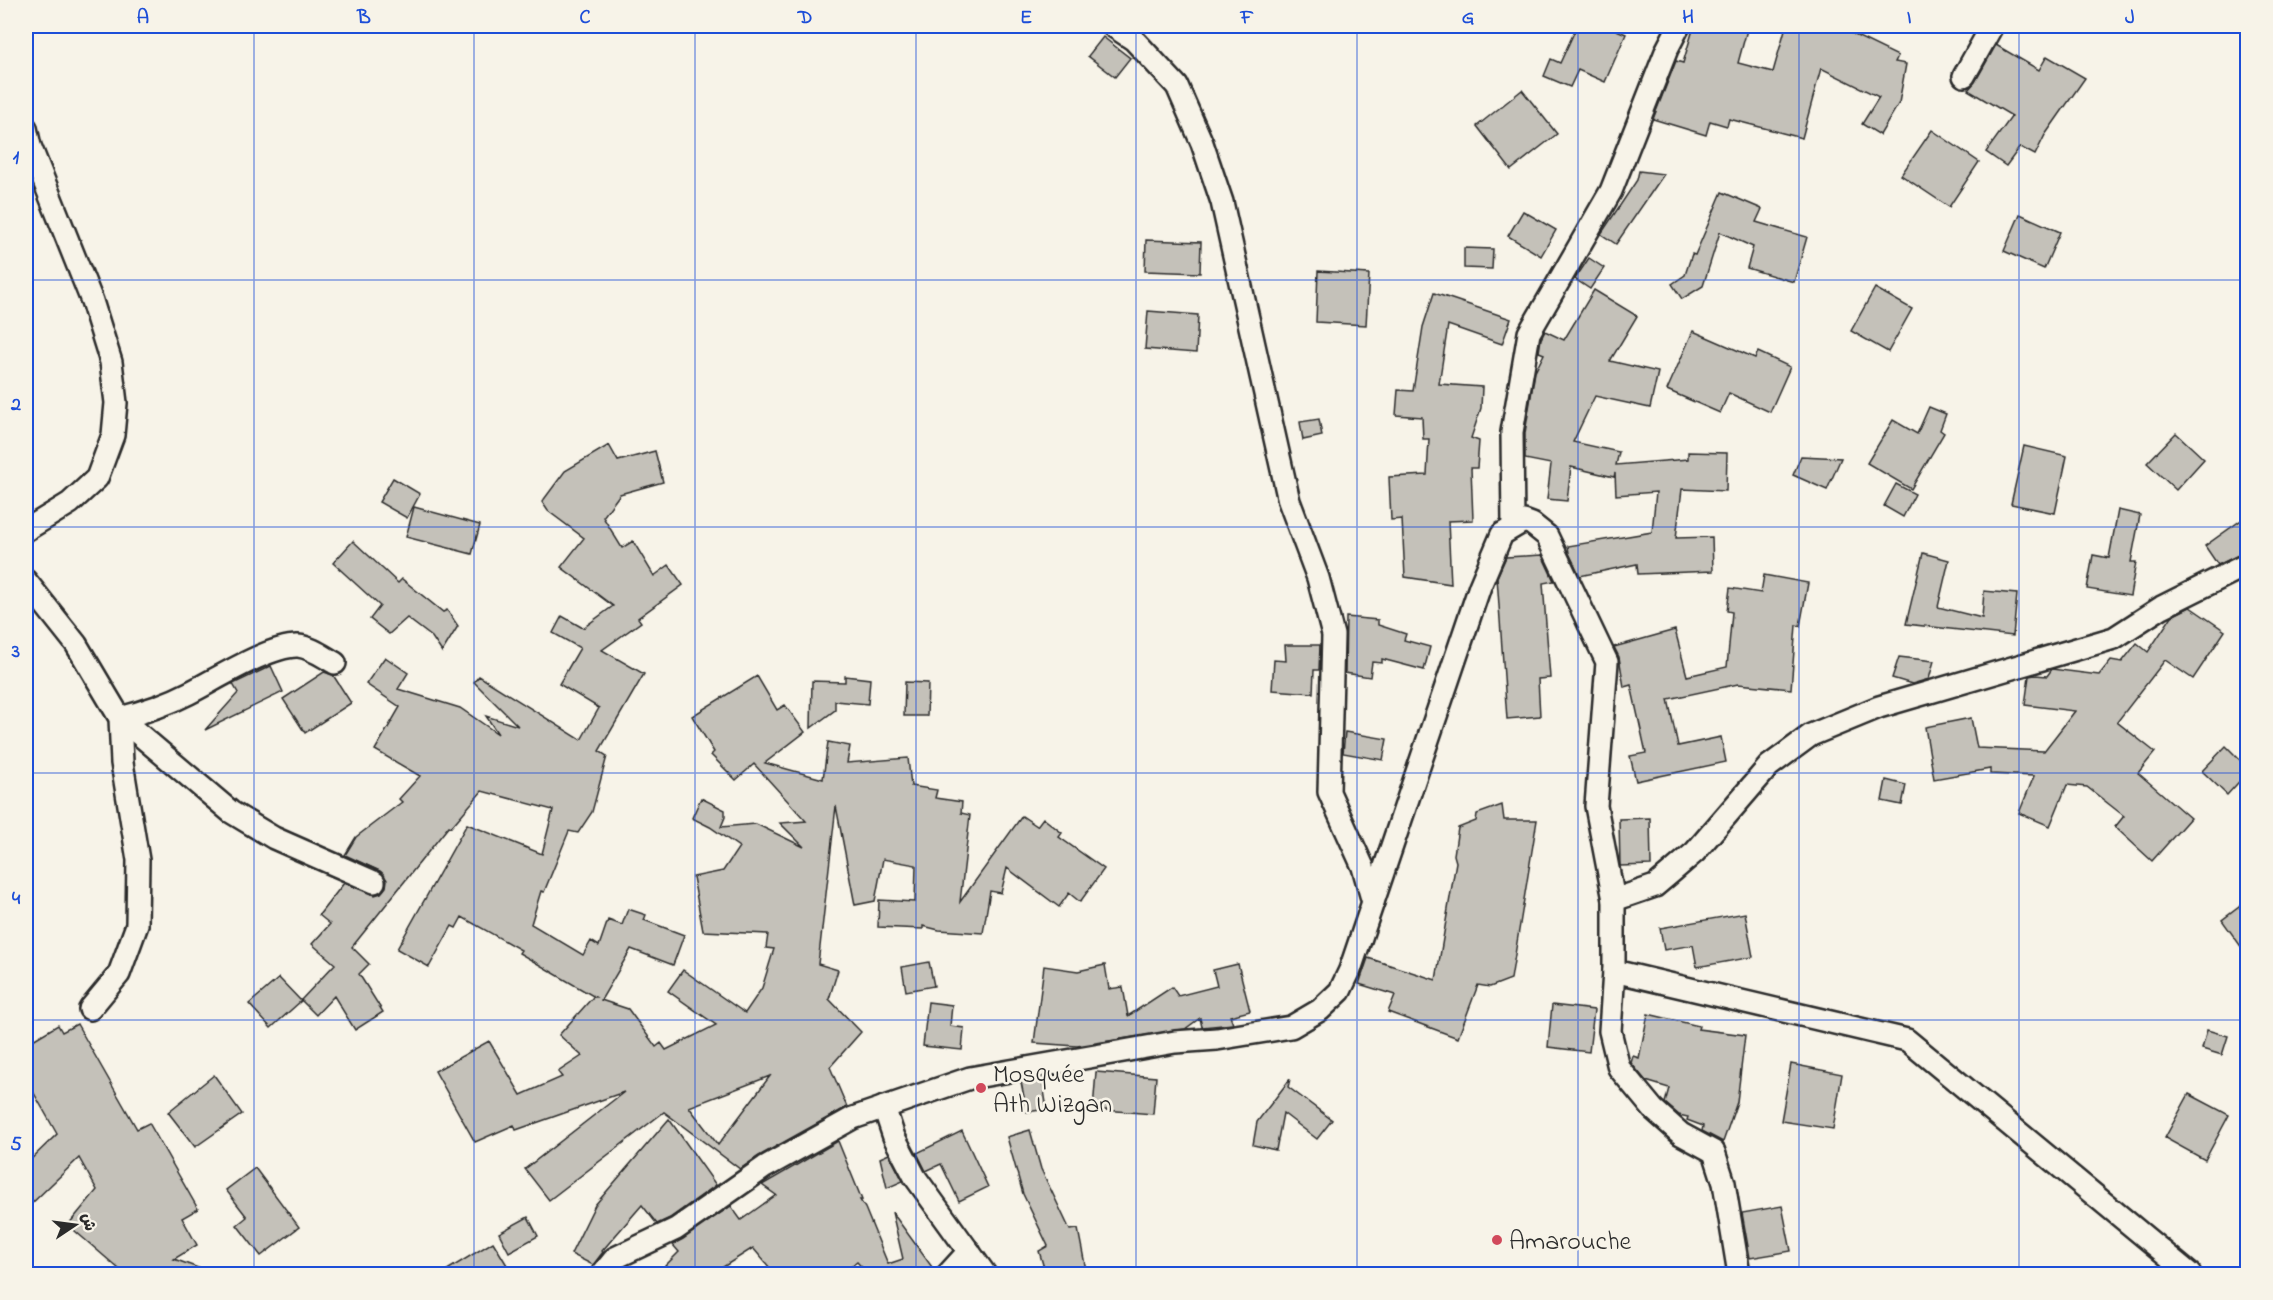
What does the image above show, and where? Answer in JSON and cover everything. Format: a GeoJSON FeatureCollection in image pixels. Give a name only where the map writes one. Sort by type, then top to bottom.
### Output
{"type":"FeatureCollection","features":[{"type":"Feature","properties":{"kind":"street"},"geometry":{"type":"LineString","coordinates":[[1113,26],[1134,40],[1177,86],[1202,143],[1222,202],[1289,501],[1318,578],[1333,635],[1329,792],[1363,867],[1373,902]]}},
{"type":"Feature","properties":{"kind":"street"},"geometry":{"type":"LineString","coordinates":[[1513,527],[1512,432],[1529,333],[1611,191],[1667,49],[1679,26]]}},
{"type":"Feature","properties":{"kind":"street"},"geometry":{"type":"LineString","coordinates":[[1964,76],[1992,26]]}},
{"type":"Feature","properties":{"kind":"street"},"geometry":{"type":"LineString","coordinates":[[26,128],[30,146],[92,302],[111,362],[116,403],[113,435],[97,478],[70,503],[26,530]]}},
{"type":"Feature","properties":{"kind":"street"},"geometry":{"type":"LineString","coordinates":[[602,1275],[615,1258],[676,1229],[765,1167],[843,1122],[970,1078],[1175,1042],[1272,1032],[1291,1027],[1320,1010],[1340,991],[1350,970],[1480,586],[1502,534],[1524,520],[1533,524],[1547,536],[1606,662],[1596,806],[1614,900],[1614,971],[1610,1030],[1619,1068],[1660,1115],[1682,1134],[1713,1152],[1724,1183],[1739,1275]]}},
{"type":"Feature","properties":{"kind":"street"},"geometry":{"type":"LineString","coordinates":[[1614,900],[1655,886],[1695,852],[1769,766],[1811,735],[1879,707],[2114,638],[2162,607],[2247,564]]}},
{"type":"Feature","properties":{"kind":"street"},"geometry":{"type":"LineString","coordinates":[[26,581],[76,644],[120,718],[231,812],[274,838],[374,882]]}},
{"type":"Feature","properties":{"kind":"street"},"geometry":{"type":"LineString","coordinates":[[120,718],[150,710],[189,693],[233,669],[280,649],[299,646],[317,652],[335,663]]}},
{"type":"Feature","properties":{"kind":"street"},"geometry":{"type":"LineString","coordinates":[[90,1010],[119,974],[137,925],[138,860],[122,763],[120,718]]}},
{"type":"Feature","properties":{"kind":"street"},"geometry":{"type":"LineString","coordinates":[[1614,971],[1907,1040],[2190,1275]]}},
{"type":"Feature","properties":{"kind":"street"},"geometry":{"type":"LineString","coordinates":[[884,1107],[894,1137],[915,1178],[985,1275]]}},
{"type":"Feature","properties":{"kind":"street"},"geometry":{"type":"LineString","coordinates":[[948,1275],[969,1251]]}},
{"type":"Feature","properties":{"kind":"building"},"geometry":{"type":"Polygon","coordinates":[[[1577,26],[1607,26],[1626,34],[1605,82],[1578,70],[1570,87],[1544,76],[1551,59],[1560,63],[1577,26]]]}},
{"type":"Feature","properties":{"kind":"building"},"geometry":{"type":"Polygon","coordinates":[[[1694,26],[1748,26],[1738,63],[1773,72],[1786,26],[1836,26],[1898,56],[1895,62],[1906,64],[1899,103],[1880,135],[1862,124],[1879,97],[1821,68],[1802,138],[1729,119],[1727,126],[1710,121],[1706,135],[1653,119],[1676,61],[1683,63],[1694,26]]]}},
{"type":"Feature","properties":{"kind":"building"},"geometry":{"type":"Polygon","coordinates":[[[1103,37],[1130,58],[1115,77],[1088,56],[1103,37]]]}},
{"type":"Feature","properties":{"kind":"building"},"geometry":{"type":"Polygon","coordinates":[[[1996,45],[2039,70],[2047,56],[2085,78],[2045,135],[2035,155],[2020,147],[2006,166],[1986,152],[2012,116],[1968,90],[1996,45]]]}},
{"type":"Feature","properties":{"kind":"building"},"geometry":{"type":"Polygon","coordinates":[[[1522,90],[1557,134],[1511,170],[1477,126],[1522,90]]]}},
{"type":"Feature","properties":{"kind":"building"},"geometry":{"type":"Polygon","coordinates":[[[1932,130],[1979,162],[1949,207],[1901,175],[1932,130]]]}},
{"type":"Feature","properties":{"kind":"building"},"geometry":{"type":"Polygon","coordinates":[[[1639,171],[1664,174],[1616,244],[1601,234],[1637,180],[1639,171]]]}},
{"type":"Feature","properties":{"kind":"building"},"geometry":{"type":"Polygon","coordinates":[[[1722,192],[1762,209],[1756,222],[1807,237],[1794,282],[1747,268],[1753,247],[1720,232],[1703,286],[1682,299],[1672,284],[1685,275],[1692,254],[1695,255],[1722,192]]]}},
{"type":"Feature","properties":{"kind":"building"},"geometry":{"type":"Polygon","coordinates":[[[1523,211],[1556,230],[1541,256],[1508,236],[1523,211]]]}},
{"type":"Feature","properties":{"kind":"building"},"geometry":{"type":"Polygon","coordinates":[[[2020,214],[2060,232],[2044,269],[2004,251],[2020,214]]]}},
{"type":"Feature","properties":{"kind":"building"},"geometry":{"type":"Polygon","coordinates":[[[1146,240],[1201,242],[1200,273],[1145,271],[1146,240]]]}},
{"type":"Feature","properties":{"kind":"building"},"geometry":{"type":"Polygon","coordinates":[[[1464,248],[1493,249],[1492,269],[1464,268],[1464,248]]]}},
{"type":"Feature","properties":{"kind":"building"},"geometry":{"type":"Polygon","coordinates":[[[1589,258],[1604,268],[1590,289],[1575,279],[1589,258]]]}},
{"type":"Feature","properties":{"kind":"building"},"geometry":{"type":"Polygon","coordinates":[[[1318,271],[1369,274],[1366,325],[1316,322],[1318,271]]]}},
{"type":"Feature","properties":{"kind":"building"},"geometry":{"type":"Polygon","coordinates":[[[1875,288],[1912,309],[1888,352],[1851,331],[1875,288]]]}},
{"type":"Feature","properties":{"kind":"building"},"geometry":{"type":"Polygon","coordinates":[[[1594,290],[1637,316],[1610,361],[1658,372],[1650,408],[1595,396],[1573,442],[1619,452],[1616,465],[1688,459],[1688,452],[1727,453],[1726,491],[1682,489],[1676,538],[1712,537],[1713,571],[1638,574],[1637,564],[1580,576],[1568,546],[1652,532],[1656,492],[1616,495],[1615,473],[1614,477],[1571,467],[1567,501],[1547,499],[1551,464],[1525,459],[1525,433],[1535,372],[1544,354],[1539,352],[1541,339],[1545,331],[1564,340],[1594,290]]]}},
{"type":"Feature","properties":{"kind":"building"},"geometry":{"type":"Polygon","coordinates":[[[1434,293],[1511,319],[1502,344],[1448,325],[1439,384],[1482,387],[1481,408],[1471,438],[1479,441],[1477,468],[1471,468],[1473,520],[1448,521],[1451,584],[1405,577],[1402,519],[1391,520],[1389,477],[1427,475],[1429,439],[1423,439],[1422,417],[1396,415],[1398,390],[1413,391],[1423,327],[1434,293]]]}},
{"type":"Feature","properties":{"kind":"building"},"geometry":{"type":"Polygon","coordinates":[[[1148,311],[1198,315],[1196,353],[1145,349],[1148,311]]]}},
{"type":"Feature","properties":{"kind":"building"},"geometry":{"type":"Polygon","coordinates":[[[1693,331],[1755,358],[1758,352],[1790,367],[1770,412],[1729,393],[1720,413],[1667,390],[1693,331]]]}},
{"type":"Feature","properties":{"kind":"building"},"geometry":{"type":"Polygon","coordinates":[[[1929,407],[1946,414],[1940,430],[1944,433],[1911,489],[1867,463],[1893,420],[1917,434],[1929,407]]]}},
{"type":"Feature","properties":{"kind":"building"},"geometry":{"type":"Polygon","coordinates":[[[1319,419],[1322,436],[1303,440],[1300,422],[1319,419]]]}},
{"type":"Feature","properties":{"kind":"building"},"geometry":{"type":"Polygon","coordinates":[[[2176,433],[2204,459],[2176,490],[2147,463],[2176,433]]]}},
{"type":"Feature","properties":{"kind":"building"},"geometry":{"type":"Polygon","coordinates":[[[609,445],[618,461],[655,451],[663,482],[620,494],[603,517],[622,548],[633,541],[654,576],[669,565],[683,585],[638,618],[641,622],[602,650],[644,674],[599,751],[607,756],[592,812],[578,833],[569,831],[544,892],[541,891],[531,924],[583,955],[591,941],[599,946],[608,920],[622,925],[628,909],[646,915],[644,920],[684,935],[673,965],[631,949],[601,1000],[628,1009],[656,1047],[661,1043],[666,1050],[716,1025],[668,991],[683,970],[745,1013],[762,988],[774,949],[766,948],[768,934],[703,931],[693,877],[723,871],[739,847],[692,818],[701,798],[725,810],[721,827],[756,824],[804,847],[780,823],[806,821],[754,764],[736,780],[711,755],[714,752],[692,716],[757,676],[777,710],[785,705],[805,732],[765,763],[823,779],[828,742],[850,746],[847,763],[908,758],[911,786],[937,790],[935,798],[962,802],[961,813],[970,815],[960,902],[1022,816],[1037,826],[1043,818],[1062,833],[1059,837],[1104,869],[1080,902],[1069,893],[1059,907],[1007,868],[1001,893],[990,891],[983,933],[939,930],[923,926],[923,929],[878,927],[879,900],[915,902],[916,865],[883,859],[875,901],[855,905],[836,806],[818,964],[838,970],[829,999],[861,1032],[830,1067],[847,1107],[740,1169],[664,1112],[549,1200],[525,1169],[624,1092],[516,1130],[514,1125],[475,1142],[435,1071],[489,1041],[521,1095],[562,1077],[558,1072],[582,1056],[559,1035],[595,997],[519,953],[521,950],[462,917],[456,928],[452,926],[429,967],[397,949],[467,824],[542,854],[553,810],[482,791],[451,827],[449,826],[352,947],[369,964],[359,974],[383,1012],[355,1030],[334,996],[316,1015],[301,1000],[335,964],[312,944],[330,924],[319,915],[344,883],[375,895],[381,893],[386,887],[387,880],[380,871],[345,855],[356,837],[402,802],[399,799],[420,776],[375,750],[400,707],[366,684],[385,657],[408,673],[398,689],[460,708],[498,734],[486,716],[518,726],[474,682],[479,676],[581,740],[599,708],[559,684],[580,648],[553,633],[562,616],[583,628],[613,606],[561,567],[584,538],[548,511],[542,502],[565,471],[609,445]],[[770,1076],[689,1107],[718,1145],[770,1076]]]}},
{"type":"Feature","properties":{"kind":"building"},"geometry":{"type":"Polygon","coordinates":[[[2024,446],[2067,456],[2055,513],[2011,504],[2024,446]]]}},
{"type":"Feature","properties":{"kind":"building"},"geometry":{"type":"Polygon","coordinates":[[[1801,456],[1841,458],[1827,490],[1793,475],[1801,456]]]}},
{"type":"Feature","properties":{"kind":"building"},"geometry":{"type":"Polygon","coordinates":[[[393,478],[420,494],[407,518],[379,502],[393,478]]]}},
{"type":"Feature","properties":{"kind":"building"},"geometry":{"type":"Polygon","coordinates":[[[1896,484],[1915,494],[1903,517],[1884,506],[1896,484]]]}},
{"type":"Feature","properties":{"kind":"building"},"geometry":{"type":"Polygon","coordinates":[[[414,507],[480,525],[472,554],[406,537],[414,507]]]}},
{"type":"Feature","properties":{"kind":"building"},"geometry":{"type":"Polygon","coordinates":[[[2118,510],[2140,515],[2131,562],[2136,562],[2130,596],[2087,589],[2093,555],[2109,558],[2118,510]]]}},
{"type":"Feature","properties":{"kind":"building"},"geometry":{"type":"Polygon","coordinates":[[[2247,516],[2247,551],[2218,565],[2205,546],[2247,516]]]}},
{"type":"Feature","properties":{"kind":"building"},"geometry":{"type":"Polygon","coordinates":[[[353,541],[398,583],[402,579],[443,612],[447,610],[458,626],[442,652],[432,637],[407,618],[389,634],[370,619],[380,606],[333,563],[353,541]]]}},
{"type":"Feature","properties":{"kind":"building"},"geometry":{"type":"Polygon","coordinates":[[[1923,553],[1949,560],[1938,607],[1982,618],[1984,591],[2017,594],[2013,636],[1906,624],[1923,553]]]}},
{"type":"Feature","properties":{"kind":"building"},"geometry":{"type":"Polygon","coordinates":[[[1542,555],[1554,581],[1543,583],[1550,678],[1538,679],[1540,716],[1507,719],[1497,577],[1506,557],[1542,555]]]}},
{"type":"Feature","properties":{"kind":"building"},"geometry":{"type":"Polygon","coordinates":[[[1764,575],[1808,583],[1800,626],[1796,625],[1791,689],[1738,684],[1668,699],[1678,746],[1721,737],[1726,762],[1636,781],[1630,756],[1646,753],[1631,685],[1624,687],[1619,657],[1614,647],[1675,630],[1687,676],[1727,667],[1732,612],[1727,611],[1730,588],[1761,593],[1764,575]]]}},
{"type":"Feature","properties":{"kind":"building"},"geometry":{"type":"Polygon","coordinates":[[[2190,607],[2225,631],[2193,679],[2165,660],[2117,722],[2155,752],[2138,773],[2190,818],[2152,861],[2115,827],[2124,816],[2087,787],[2067,785],[2050,826],[2019,813],[2034,776],[1990,774],[1990,769],[1934,779],[1925,727],[1971,718],[1977,748],[2044,751],[2075,711],[2025,705],[2029,676],[2047,676],[2052,669],[2099,675],[2111,660],[2122,662],[2137,643],[2148,652],[2172,616],[2190,607]]]}},
{"type":"Feature","properties":{"kind":"building"},"geometry":{"type":"Polygon","coordinates":[[[1346,617],[1378,620],[1378,625],[1406,634],[1404,640],[1430,647],[1424,670],[1382,659],[1382,663],[1372,662],[1370,677],[1345,673],[1346,617]]]}},
{"type":"Feature","properties":{"kind":"building"},"geometry":{"type":"Polygon","coordinates":[[[1285,645],[1320,645],[1319,670],[1314,670],[1313,693],[1272,690],[1274,660],[1286,661],[1285,645]]]}},
{"type":"Feature","properties":{"kind":"building"},"geometry":{"type":"Polygon","coordinates":[[[1899,657],[1934,661],[1929,679],[1912,684],[1892,678],[1899,657]]]}},
{"type":"Feature","properties":{"kind":"building"},"geometry":{"type":"Polygon","coordinates":[[[271,666],[283,692],[205,730],[238,693],[233,684],[271,666]]]}},
{"type":"Feature","properties":{"kind":"building"},"geometry":{"type":"Polygon","coordinates":[[[324,672],[333,675],[351,703],[305,733],[283,699],[324,672]]]}},
{"type":"Feature","properties":{"kind":"building"},"geometry":{"type":"Polygon","coordinates":[[[845,676],[870,679],[868,704],[835,701],[835,710],[811,728],[812,681],[845,682],[845,676]]]}},
{"type":"Feature","properties":{"kind":"building"},"geometry":{"type":"Polygon","coordinates":[[[905,682],[928,683],[927,716],[904,716],[905,682]]]}},
{"type":"Feature","properties":{"kind":"building"},"geometry":{"type":"Polygon","coordinates":[[[1345,732],[1387,739],[1383,760],[1343,753],[1345,732]]]}},
{"type":"Feature","properties":{"kind":"building"},"geometry":{"type":"Polygon","coordinates":[[[2226,746],[2247,767],[2247,773],[2227,795],[2202,771],[2226,746]]]}},
{"type":"Feature","properties":{"kind":"building"},"geometry":{"type":"Polygon","coordinates":[[[1886,780],[1906,785],[1902,805],[1882,801],[1886,780]]]}},
{"type":"Feature","properties":{"kind":"building"},"geometry":{"type":"Polygon","coordinates":[[[1502,805],[1504,820],[1537,820],[1511,979],[1490,987],[1478,985],[1458,1038],[1388,1012],[1395,995],[1359,984],[1368,958],[1436,980],[1456,862],[1454,855],[1458,828],[1476,821],[1477,814],[1502,805]]]}},
{"type":"Feature","properties":{"kind":"building"},"geometry":{"type":"Polygon","coordinates":[[[1650,818],[1651,865],[1620,866],[1619,819],[1650,818]]]}},
{"type":"Feature","properties":{"kind":"building"},"geometry":{"type":"Polygon","coordinates":[[[2247,901],[2247,955],[2222,920],[2247,901]]]}},
{"type":"Feature","properties":{"kind":"building"},"geometry":{"type":"Polygon","coordinates":[[[1745,913],[1753,957],[1697,967],[1693,945],[1664,950],[1660,928],[1745,913]]]}},
{"type":"Feature","properties":{"kind":"building"},"geometry":{"type":"Polygon","coordinates":[[[929,962],[934,986],[906,991],[902,967],[929,962]]]}},
{"type":"Feature","properties":{"kind":"building"},"geometry":{"type":"Polygon","coordinates":[[[1238,964],[1250,1011],[1230,1016],[1233,1024],[1202,1027],[1200,1018],[1185,1029],[1077,1046],[1034,1043],[1044,966],[1078,971],[1105,965],[1109,989],[1123,987],[1128,1016],[1172,987],[1178,996],[1217,986],[1213,970],[1238,964]]]}},
{"type":"Feature","properties":{"kind":"building"},"geometry":{"type":"Polygon","coordinates":[[[279,978],[301,1001],[271,1028],[249,1004],[279,978]]]}},
{"type":"Feature","properties":{"kind":"building"},"geometry":{"type":"Polygon","coordinates":[[[928,1002],[952,1005],[950,1026],[964,1028],[962,1050],[923,1046],[928,1002]]]}},
{"type":"Feature","properties":{"kind":"building"},"geometry":{"type":"Polygon","coordinates":[[[1552,1005],[1594,1010],[1589,1052],[1548,1047],[1552,1005]]]}},
{"type":"Feature","properties":{"kind":"building"},"geometry":{"type":"Polygon","coordinates":[[[1648,1014],[1699,1026],[1698,1029],[1745,1035],[1737,1102],[1723,1142],[1702,1131],[1703,1126],[1687,1120],[1688,1117],[1679,1115],[1665,1103],[1669,1088],[1646,1081],[1631,1063],[1633,1056],[1639,1058],[1648,1014]]]}},
{"type":"Feature","properties":{"kind":"building"},"geometry":{"type":"Polygon","coordinates":[[[77,1024],[137,1129],[149,1123],[198,1209],[182,1218],[197,1245],[174,1259],[209,1272],[209,1275],[126,1275],[68,1225],[97,1190],[79,1158],[26,1209],[26,1164],[57,1134],[26,1079],[26,1044],[58,1025],[62,1032],[77,1024]]]}},
{"type":"Feature","properties":{"kind":"building"},"geometry":{"type":"Polygon","coordinates":[[[2207,1030],[2228,1036],[2222,1055],[2202,1049],[2207,1030]]]}},
{"type":"Feature","properties":{"kind":"building"},"geometry":{"type":"Polygon","coordinates":[[[1791,1064],[1842,1074],[1833,1129],[1781,1121],[1791,1064]]]}},
{"type":"Feature","properties":{"kind":"building"},"geometry":{"type":"Polygon","coordinates":[[[1096,1072],[1156,1077],[1153,1114],[1093,1109],[1096,1072]]]}},
{"type":"Feature","properties":{"kind":"building"},"geometry":{"type":"Polygon","coordinates":[[[214,1075],[242,1114],[195,1147],[168,1112],[214,1075]]]}},
{"type":"Feature","properties":{"kind":"building"},"geometry":{"type":"Polygon","coordinates":[[[1042,1078],[1047,1109],[1027,1112],[1021,1082],[1042,1078]]]}},
{"type":"Feature","properties":{"kind":"building"},"geometry":{"type":"Polygon","coordinates":[[[1290,1079],[1288,1087],[1332,1120],[1317,1139],[1283,1113],[1276,1150],[1253,1145],[1257,1122],[1290,1079]]]}},
{"type":"Feature","properties":{"kind":"building"},"geometry":{"type":"Polygon","coordinates":[[[2189,1094],[2229,1115],[2205,1160],[2165,1138],[2189,1094]]]}},
{"type":"Feature","properties":{"kind":"building"},"geometry":{"type":"Polygon","coordinates":[[[669,1119],[716,1185],[670,1218],[657,1224],[642,1205],[602,1251],[593,1265],[571,1254],[595,1205],[669,1119]]]}},
{"type":"Feature","properties":{"kind":"building"},"geometry":{"type":"Polygon","coordinates":[[[1030,1130],[1041,1169],[1070,1230],[1078,1229],[1087,1275],[1046,1275],[1039,1251],[1048,1246],[1023,1194],[1007,1137],[1030,1130]]]}},
{"type":"Feature","properties":{"kind":"building"},"geometry":{"type":"Polygon","coordinates":[[[962,1131],[988,1187],[959,1201],[941,1164],[926,1171],[917,1153],[962,1131]]]}},
{"type":"Feature","properties":{"kind":"building"},"geometry":{"type":"Polygon","coordinates":[[[838,1141],[862,1200],[860,1200],[888,1264],[903,1259],[892,1212],[932,1267],[921,1275],[869,1275],[857,1262],[840,1275],[776,1275],[753,1248],[723,1267],[729,1275],[656,1275],[679,1252],[673,1245],[731,1206],[741,1220],[776,1195],[762,1185],[838,1141]]]}},
{"type":"Feature","properties":{"kind":"building"},"geometry":{"type":"Polygon","coordinates":[[[889,1154],[903,1181],[887,1188],[880,1158],[889,1154]]]}},
{"type":"Feature","properties":{"kind":"building"},"geometry":{"type":"Polygon","coordinates":[[[255,1168],[299,1227],[261,1256],[237,1225],[247,1217],[226,1190],[255,1168]]]}},
{"type":"Feature","properties":{"kind":"building"},"geometry":{"type":"Polygon","coordinates":[[[1782,1206],[1791,1251],[1750,1258],[1742,1213],[1782,1206]]]}},
{"type":"Feature","properties":{"kind":"building"},"geometry":{"type":"Polygon","coordinates":[[[528,1217],[538,1236],[509,1252],[499,1233],[528,1217]]]}},
{"type":"Feature","properties":{"kind":"building"},"geometry":{"type":"Polygon","coordinates":[[[493,1242],[513,1275],[439,1275],[493,1242]]]}},
{"type":"Feature","properties":{"kind":"place","name":"Mosquée Ath Wizgan"},"geometry":{"type":"Point","coordinates":[981,1088]}},
{"type":"Feature","properties":{"kind":"place","name":"Amarouche"},"geometry":{"type":"Point","coordinates":[1497,1240]}}]}
